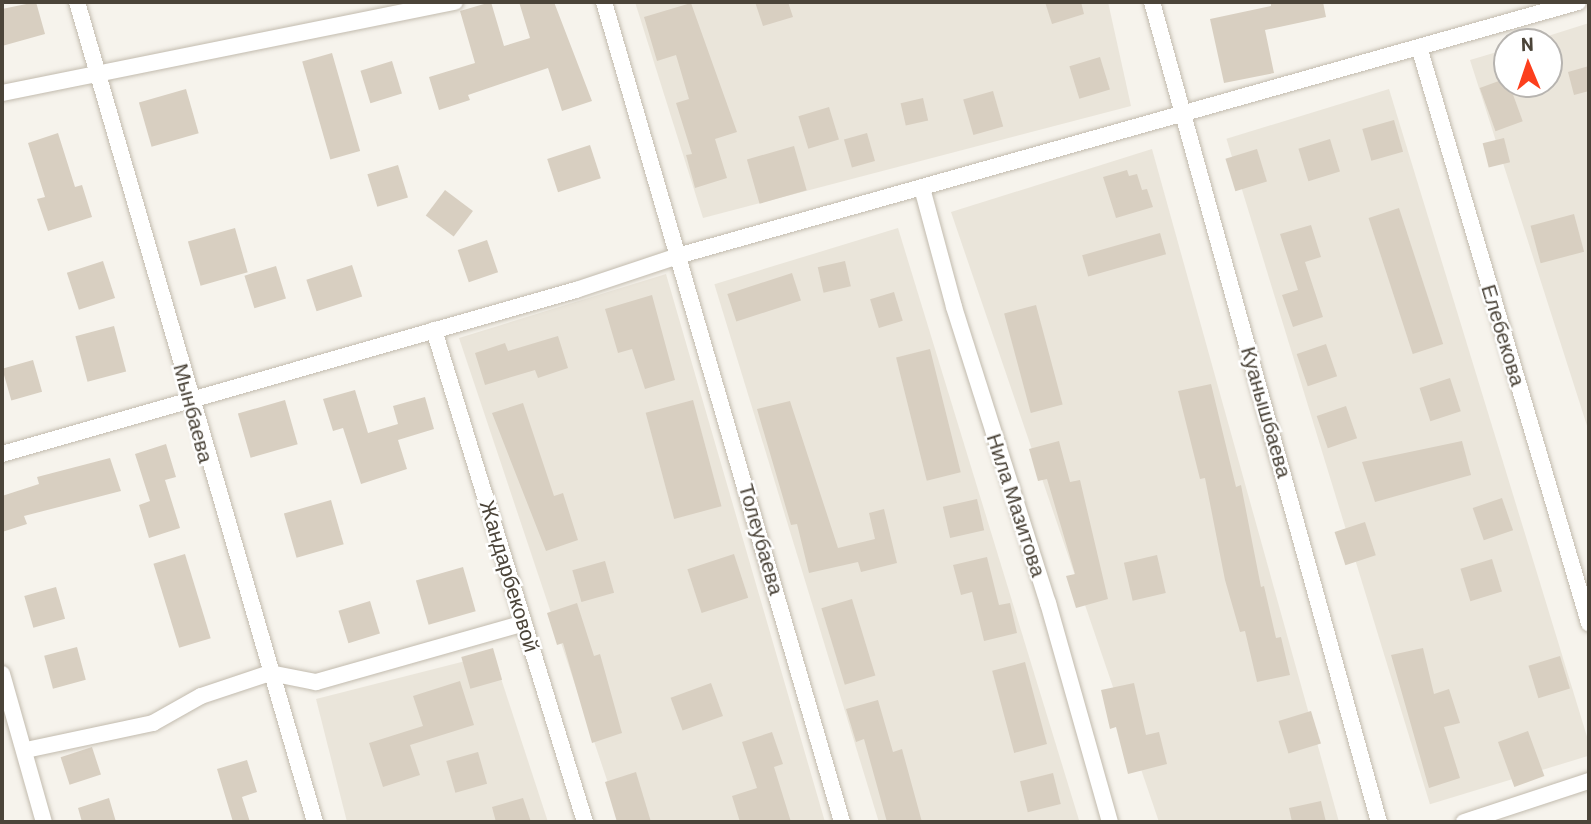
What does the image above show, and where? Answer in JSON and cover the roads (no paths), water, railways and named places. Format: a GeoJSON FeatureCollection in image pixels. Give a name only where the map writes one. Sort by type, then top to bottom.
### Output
{"type":"FeatureCollection","features":[{"type":"Feature","properties":{"kind":"street","name":"Мынбаева"},"geometry":{"type":"LineString","coordinates":[[77,2],[95,71],[160,277],[189,399],[315,822]]}},
{"type":"Feature","properties":{"kind":"street"},"geometry":{"type":"LineString","coordinates":[[2,93],[95,71],[455,2]]}},
{"type":"Feature","properties":{"kind":"street","name":"Толеубаева"},"geometry":{"type":"LineString","coordinates":[[604,2],[681,255],[842,822]]}},
{"type":"Feature","properties":{"kind":"street","name":"Куанышбаева"},"geometry":{"type":"LineString","coordinates":[[1152,2],[1379,822]]}},
{"type":"Feature","properties":{"kind":"street"},"geometry":{"type":"LineString","coordinates":[[2,454],[434,330],[681,255],[1578,2]]}},
{"type":"Feature","properties":{"kind":"street","name":"Елебекова"},"geometry":{"type":"LineString","coordinates":[[1419,47],[1589,623]]}},
{"type":"Feature","properties":{"kind":"street","name":"Нила Мазитова"},"geometry":{"type":"LineString","coordinates":[[922,188],[1110,822]]}},
{"type":"Feature","properties":{"kind":"street","name":"Жандарбековой"},"geometry":{"type":"LineString","coordinates":[[434,330],[585,822]]}},
{"type":"Feature","properties":{"kind":"street"},"geometry":{"type":"LineString","coordinates":[[26,750],[153,723],[201,696],[270,673],[316,682],[524,623]]}},
{"type":"Feature","properties":{"kind":"street"},"geometry":{"type":"LineString","coordinates":[[2,674],[26,750],[44,822]]}},
{"type":"Feature","properties":{"kind":"street"},"geometry":{"type":"LineString","coordinates":[[1464,822],[1589,781]]}}]}
